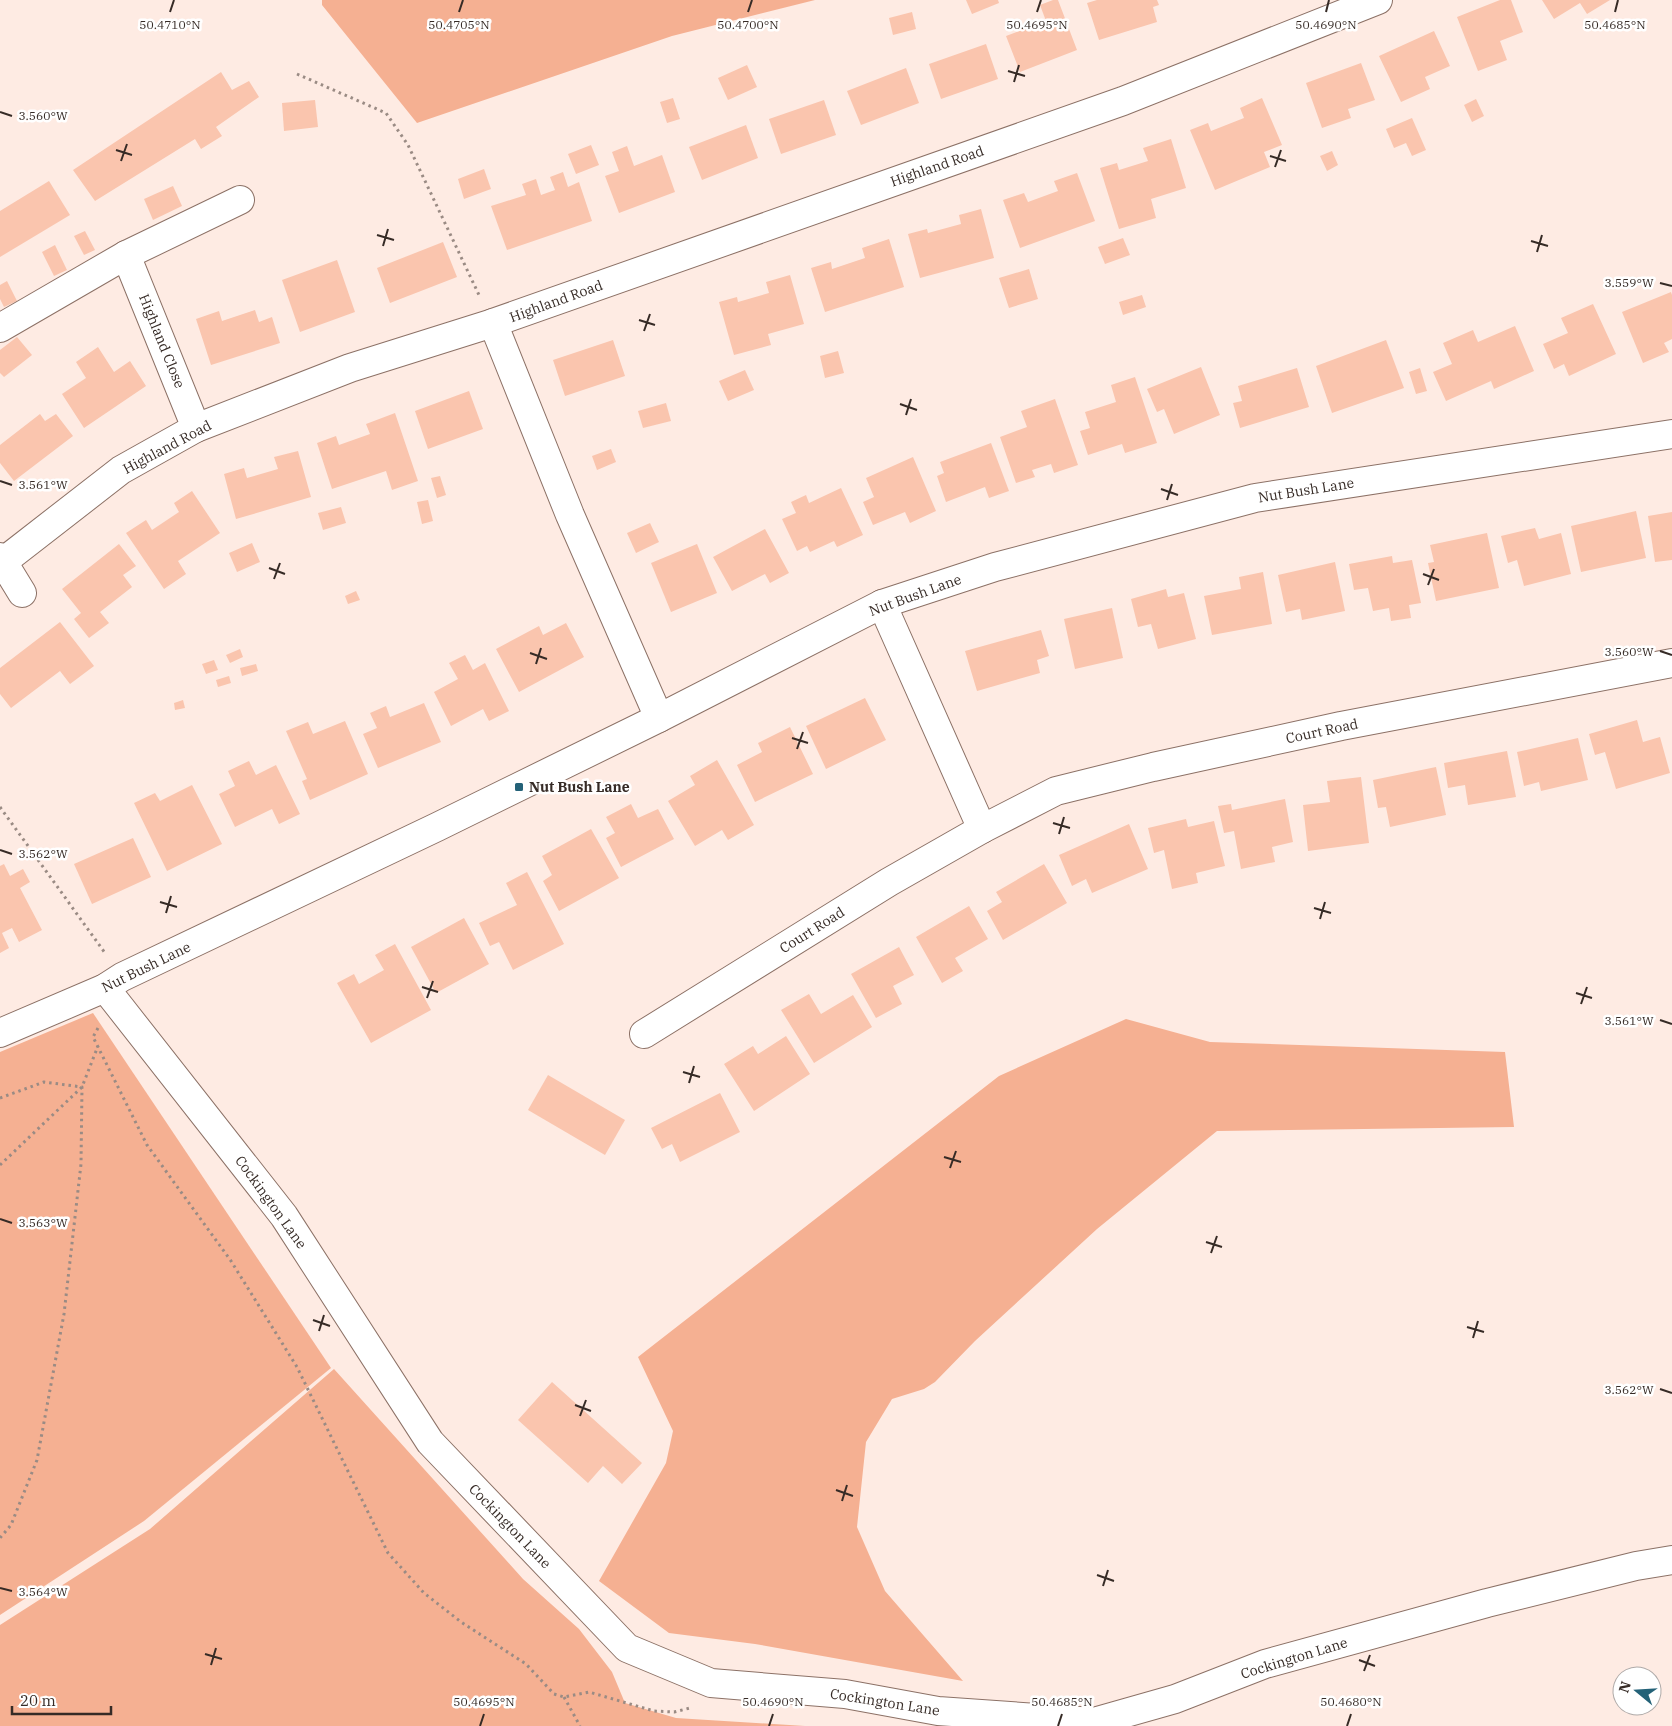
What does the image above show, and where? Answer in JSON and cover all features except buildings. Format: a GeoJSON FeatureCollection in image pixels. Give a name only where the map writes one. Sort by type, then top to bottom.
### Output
{"type":"FeatureCollection","features":[{"type":"Feature","properties":{"kind":"street","name":"Highland Road"},"geometry":{"type":"LineString","coordinates":[[22,593],[2,559],[122,470],[196,428],[350,368],[493,323],[1123,101],[1378,0]]}},
{"type":"Feature","properties":{"kind":"street"},"geometry":{"type":"LineString","coordinates":[[0,328],[126,255],[240,200]]}},
{"type":"Feature","properties":{"kind":"street","name":"Highland Close"},"geometry":{"type":"LineString","coordinates":[[126,255],[196,428]]}},
{"type":"Feature","properties":{"kind":"street","name":"Highland Road"},"geometry":{"type":"LineString","coordinates":[[493,323],[570,515],[658,718]]}},
{"type":"Feature","properties":{"kind":"street","name":"Nut Bush Lane"},"geometry":{"type":"LineString","coordinates":[[0,1033],[114,988],[658,718],[882,604],[995,567],[1254,498],[1672,434]]}},
{"type":"Feature","properties":{"kind":"street"},"geometry":{"type":"LineString","coordinates":[[882,604],[982,829]]}},
{"type":"Feature","properties":{"kind":"street","name":"Court Road"},"geometry":{"type":"LineString","coordinates":[[644,1034],[889,882],[982,829],[1056,791],[1341,726],[1672,663]]}},
{"type":"Feature","properties":{"kind":"street","name":"Cockington Lane"},"geometry":{"type":"LineString","coordinates":[[114,988],[284,1216],[430,1442],[627,1648],[711,1684],[845,1694],[938,1711],[1094,1722],[1175,1699],[1274,1661],[1515,1596],[1636,1566],[1672,1560]]}},
{"type":"Feature","properties":{"kind":"path"},"geometry":{"type":"LineString","coordinates":[[297,74],[386,113],[408,145],[493,323]]}},
{"type":"Feature","properties":{"kind":"path"},"geometry":{"type":"LineString","coordinates":[[0,807],[114,988],[93,1036],[146,1145],[231,1260],[298,1367],[388,1553],[424,1593],[461,1622],[526,1664],[554,1694],[564,1697],[590,1692],[654,1711],[674,1712],[701,1706],[711,1684]]}},
{"type":"Feature","properties":{"kind":"path"},"geometry":{"type":"LineString","coordinates":[[0,1538],[11,1525],[37,1460],[64,1314],[82,1164],[82,1087],[98,1046]]}},
{"type":"Feature","properties":{"kind":"path"},"geometry":{"type":"LineString","coordinates":[[0,1098],[44,1082],[82,1087]]}},
{"type":"Feature","properties":{"kind":"path"},"geometry":{"type":"LineString","coordinates":[[0,1165],[82,1087]]}},
{"type":"Feature","properties":{"kind":"path"},"geometry":{"type":"LineString","coordinates":[[564,1697],[580,1726]]}},
{"type":"Feature","properties":{"kind":"shaded area"},"geometry":{"type":"Polygon","coordinates":[[[322,0],[815,0],[672,36],[417,123],[322,5],[322,0]]]}},
{"type":"Feature","properties":{"kind":"shaded area"},"geometry":{"type":"Polygon","coordinates":[[[93,1013],[331,1368],[144,1521],[0,1615],[0,1052],[93,1013]]]}},
{"type":"Feature","properties":{"kind":"shaded area"},"geometry":{"type":"Polygon","coordinates":[[[1126,1019],[1210,1042],[1505,1052],[1514,1127],[1217,1131],[1097,1229],[975,1341],[935,1382],[924,1389],[892,1399],[866,1442],[857,1527],[885,1591],[963,1681],[755,1644],[669,1633],[599,1581],[666,1463],[673,1431],[638,1357],[999,1076],[1126,1019]]]}},
{"type":"Feature","properties":{"kind":"shaded area"},"geometry":{"type":"Polygon","coordinates":[[[334,1369],[523,1579],[579,1629],[612,1672],[625,1703],[676,1718],[805,1726],[0,1726],[0,1625],[150,1529],[334,1369]]]}},
{"type":"Feature","properties":{"kind":"place","name":"Nut Bush Lane"},"geometry":{"type":"Point","coordinates":[519,787]}}]}
